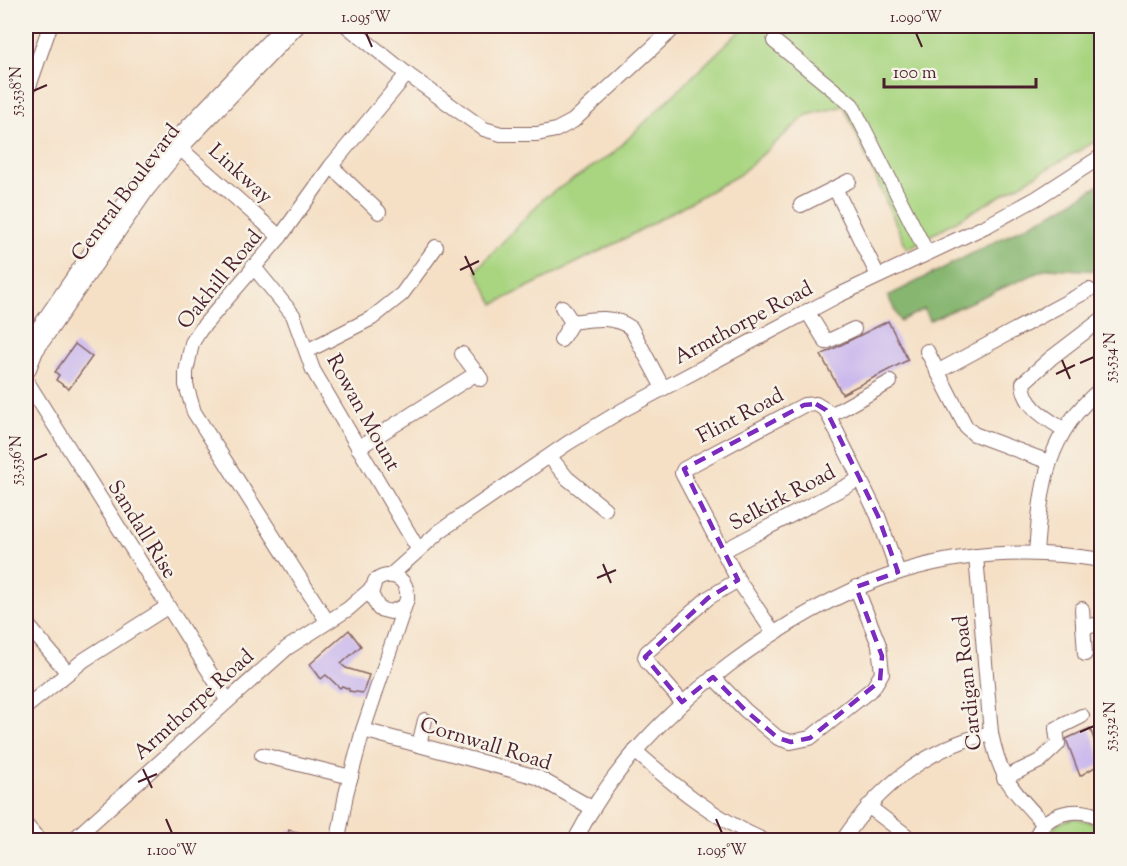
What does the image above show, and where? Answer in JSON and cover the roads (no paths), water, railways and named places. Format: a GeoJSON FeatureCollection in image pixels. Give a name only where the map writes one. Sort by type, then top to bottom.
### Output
{"type":"FeatureCollection","features":[{"type":"Feature","properties":{"kind":"street"},"geometry":{"type":"LineString","coordinates":[[26,95],[50,26]]}},
{"type":"Feature","properties":{"kind":"street","name":"Central Boulevard"},"geometry":{"type":"LineString","coordinates":[[247,73],[283,26]]}},
{"type":"Feature","properties":{"kind":"street","name":"Central Boulevard"},"geometry":{"type":"LineString","coordinates":[[26,346],[177,145],[247,73],[298,26]]}},
{"type":"Feature","properties":{"kind":"street"},"geometry":{"type":"LineString","coordinates":[[347,26],[407,74],[484,129],[501,134],[537,134],[556,130],[588,109],[676,26]]}},
{"type":"Feature","properties":{"kind":"street"},"geometry":{"type":"LineString","coordinates":[[774,41],[852,105],[927,253]]}},
{"type":"Feature","properties":{"kind":"street"},"geometry":{"type":"LineString","coordinates":[[26,52],[39,57]]}},
{"type":"Feature","properties":{"kind":"street","name":"Oakhill Road"},"geometry":{"type":"LineString","coordinates":[[327,621],[194,412],[186,385],[187,360],[192,343],[253,266],[280,237],[331,166],[407,74]]}},
{"type":"Feature","properties":{"kind":"street","name":"Linkway"},"geometry":{"type":"LineString","coordinates":[[177,145],[280,237]]}},
{"type":"Feature","properties":{"kind":"street","name":"Armthorpe Road"},"geometry":{"type":"LineString","coordinates":[[391,575],[418,549],[550,457],[663,388],[807,311],[998,220],[1101,156]]}},
{"type":"Feature","properties":{"kind":"street"},"geometry":{"type":"LineString","coordinates":[[331,166],[379,212]]}},
{"type":"Feature","properties":{"kind":"street"},"geometry":{"type":"LineString","coordinates":[[801,205],[849,181]]}},
{"type":"Feature","properties":{"kind":"street"},"geometry":{"type":"LineString","coordinates":[[835,188],[878,276]]}},
{"type":"Feature","properties":{"kind":"street"},"geometry":{"type":"LineString","coordinates":[[307,351],[372,318],[402,294],[436,247]]}},
{"type":"Feature","properties":{"kind":"street","name":"Central Boulevard"},"geometry":{"type":"LineString","coordinates":[[26,374],[36,351],[100,248]]}},
{"type":"Feature","properties":{"kind":"street","name":"Rowan Mount"},"geometry":{"type":"LineString","coordinates":[[253,266],[292,315],[313,370],[418,549]]}},
{"type":"Feature","properties":{"kind":"street"},"geometry":{"type":"LineString","coordinates":[[937,372],[1089,290]]}},
{"type":"Feature","properties":{"kind":"street"},"geometry":{"type":"LineString","coordinates":[[562,308],[572,322]]}},
{"type":"Feature","properties":{"kind":"street"},"geometry":{"type":"LineString","coordinates":[[807,311],[826,342],[855,329]]}},
{"type":"Feature","properties":{"kind":"street"},"geometry":{"type":"LineString","coordinates":[[572,322],[597,319],[624,323],[631,328],[663,388]]}},
{"type":"Feature","properties":{"kind":"street"},"geometry":{"type":"LineString","coordinates":[[1064,429],[1037,412],[1025,394],[1023,383],[1101,319]]}},
{"type":"Feature","properties":{"kind":"street"},"geometry":{"type":"LineString","coordinates":[[561,340],[572,322]]}},
{"type":"Feature","properties":{"kind":"street"},"geometry":{"type":"LineString","coordinates":[[927,351],[959,417],[974,434],[1049,462]]}},
{"type":"Feature","properties":{"kind":"street"},"geometry":{"type":"LineString","coordinates":[[358,448],[479,376],[462,354]]}},
{"type":"Feature","properties":{"kind":"street","name":"Sandall Rise"},"geometry":{"type":"LineString","coordinates":[[26,374],[167,608],[227,700]]}},
{"type":"Feature","properties":{"kind":"street"},"geometry":{"type":"LineString","coordinates":[[890,382],[829,416],[878,516],[898,572]]}},
{"type":"Feature","properties":{"kind":"street"},"geometry":{"type":"LineString","coordinates":[[1036,553],[1040,494],[1049,462],[1064,429],[1081,407],[1101,388]]}},
{"type":"Feature","properties":{"kind":"street","name":"Flint Road"},"geometry":{"type":"LineString","coordinates":[[773,632],[738,580],[682,473],[684,469],[804,405],[820,405],[829,416]]}},
{"type":"Feature","properties":{"kind":"street"},"geometry":{"type":"LineString","coordinates":[[550,457],[567,478],[605,509]]}},
{"type":"Feature","properties":{"kind":"street","name":"Selkirk Road"},"geometry":{"type":"LineString","coordinates":[[723,551],[860,479]]}},
{"type":"Feature","properties":{"kind":"street"},"geometry":{"type":"LineString","coordinates":[[338,840],[363,730],[392,637],[407,599],[406,585],[418,549]]}},
{"type":"Feature","properties":{"kind":"street"},"geometry":{"type":"LineString","coordinates":[[575,840],[610,781],[682,702],[773,632],[817,606],[856,587],[898,572],[947,559],[1036,553],[1101,560]]}},
{"type":"Feature","properties":{"kind":"street","name":"Cardigan Road"},"geometry":{"type":"LineString","coordinates":[[976,556],[991,733],[1004,778],[1044,824]]}},
{"type":"Feature","properties":{"kind":"street"},"geometry":{"type":"LineString","coordinates":[[392,637],[382,610],[371,597],[372,588],[382,576],[391,575],[398,577],[406,585]]}},
{"type":"Feature","properties":{"kind":"street"},"geometry":{"type":"LineString","coordinates":[[682,702],[648,663],[648,652],[708,598],[738,580]]}},
{"type":"Feature","properties":{"kind":"street"},"geometry":{"type":"LineString","coordinates":[[714,677],[745,710],[778,738],[791,742],[810,738],[873,688],[882,673],[879,645],[856,587]]}},
{"type":"Feature","properties":{"kind":"street","name":"Armthorpe Road"},"geometry":{"type":"LineString","coordinates":[[78,839],[227,700],[287,648],[348,609],[372,588]]}},
{"type":"Feature","properties":{"kind":"street"},"geometry":{"type":"LineString","coordinates":[[382,610],[398,610],[404,606]]}},
{"type":"Feature","properties":{"kind":"street"},"geometry":{"type":"LineString","coordinates":[[26,707],[67,672],[167,608]]}},
{"type":"Feature","properties":{"kind":"street","name":"Armthorpe Road"},"geometry":{"type":"LineString","coordinates":[[348,609],[382,610]]}},
{"type":"Feature","properties":{"kind":"street"},"geometry":{"type":"LineString","coordinates":[[1082,609],[1085,654]]}},
{"type":"Feature","properties":{"kind":"street"},"geometry":{"type":"LineString","coordinates":[[26,623],[67,672]]}},
{"type":"Feature","properties":{"kind":"street"},"geometry":{"type":"LineString","coordinates":[[1083,627],[1101,624]]}},
{"type":"Feature","properties":{"kind":"street"},"geometry":{"type":"LineString","coordinates":[[1004,778],[1040,761],[1058,744],[1056,729],[1082,716]]}},
{"type":"Feature","properties":{"kind":"street"},"geometry":{"type":"LineString","coordinates":[[419,745],[425,720]]}},
{"type":"Feature","properties":{"kind":"street","name":"Cornwall Road"},"geometry":{"type":"LineString","coordinates":[[363,730],[537,777],[592,808]]}},
{"type":"Feature","properties":{"kind":"street"},"geometry":{"type":"LineString","coordinates":[[843,840],[868,806],[909,769],[936,752],[991,733]]}},
{"type":"Feature","properties":{"kind":"street"},"geometry":{"type":"LineString","coordinates":[[635,751],[735,835],[763,840]]}},
{"type":"Feature","properties":{"kind":"street"},"geometry":{"type":"LineString","coordinates":[[262,755],[351,777]]}},
{"type":"Feature","properties":{"kind":"street"},"geometry":{"type":"LineString","coordinates":[[868,806],[906,835]]}},
{"type":"Feature","properties":{"kind":"street"},"geometry":{"type":"LineString","coordinates":[[1035,840],[1044,824],[1051,818],[1070,812],[1087,812],[1101,819]]}},
{"type":"Feature","properties":{"kind":"street"},"geometry":{"type":"LineString","coordinates":[[26,825],[39,840]]}}]}
